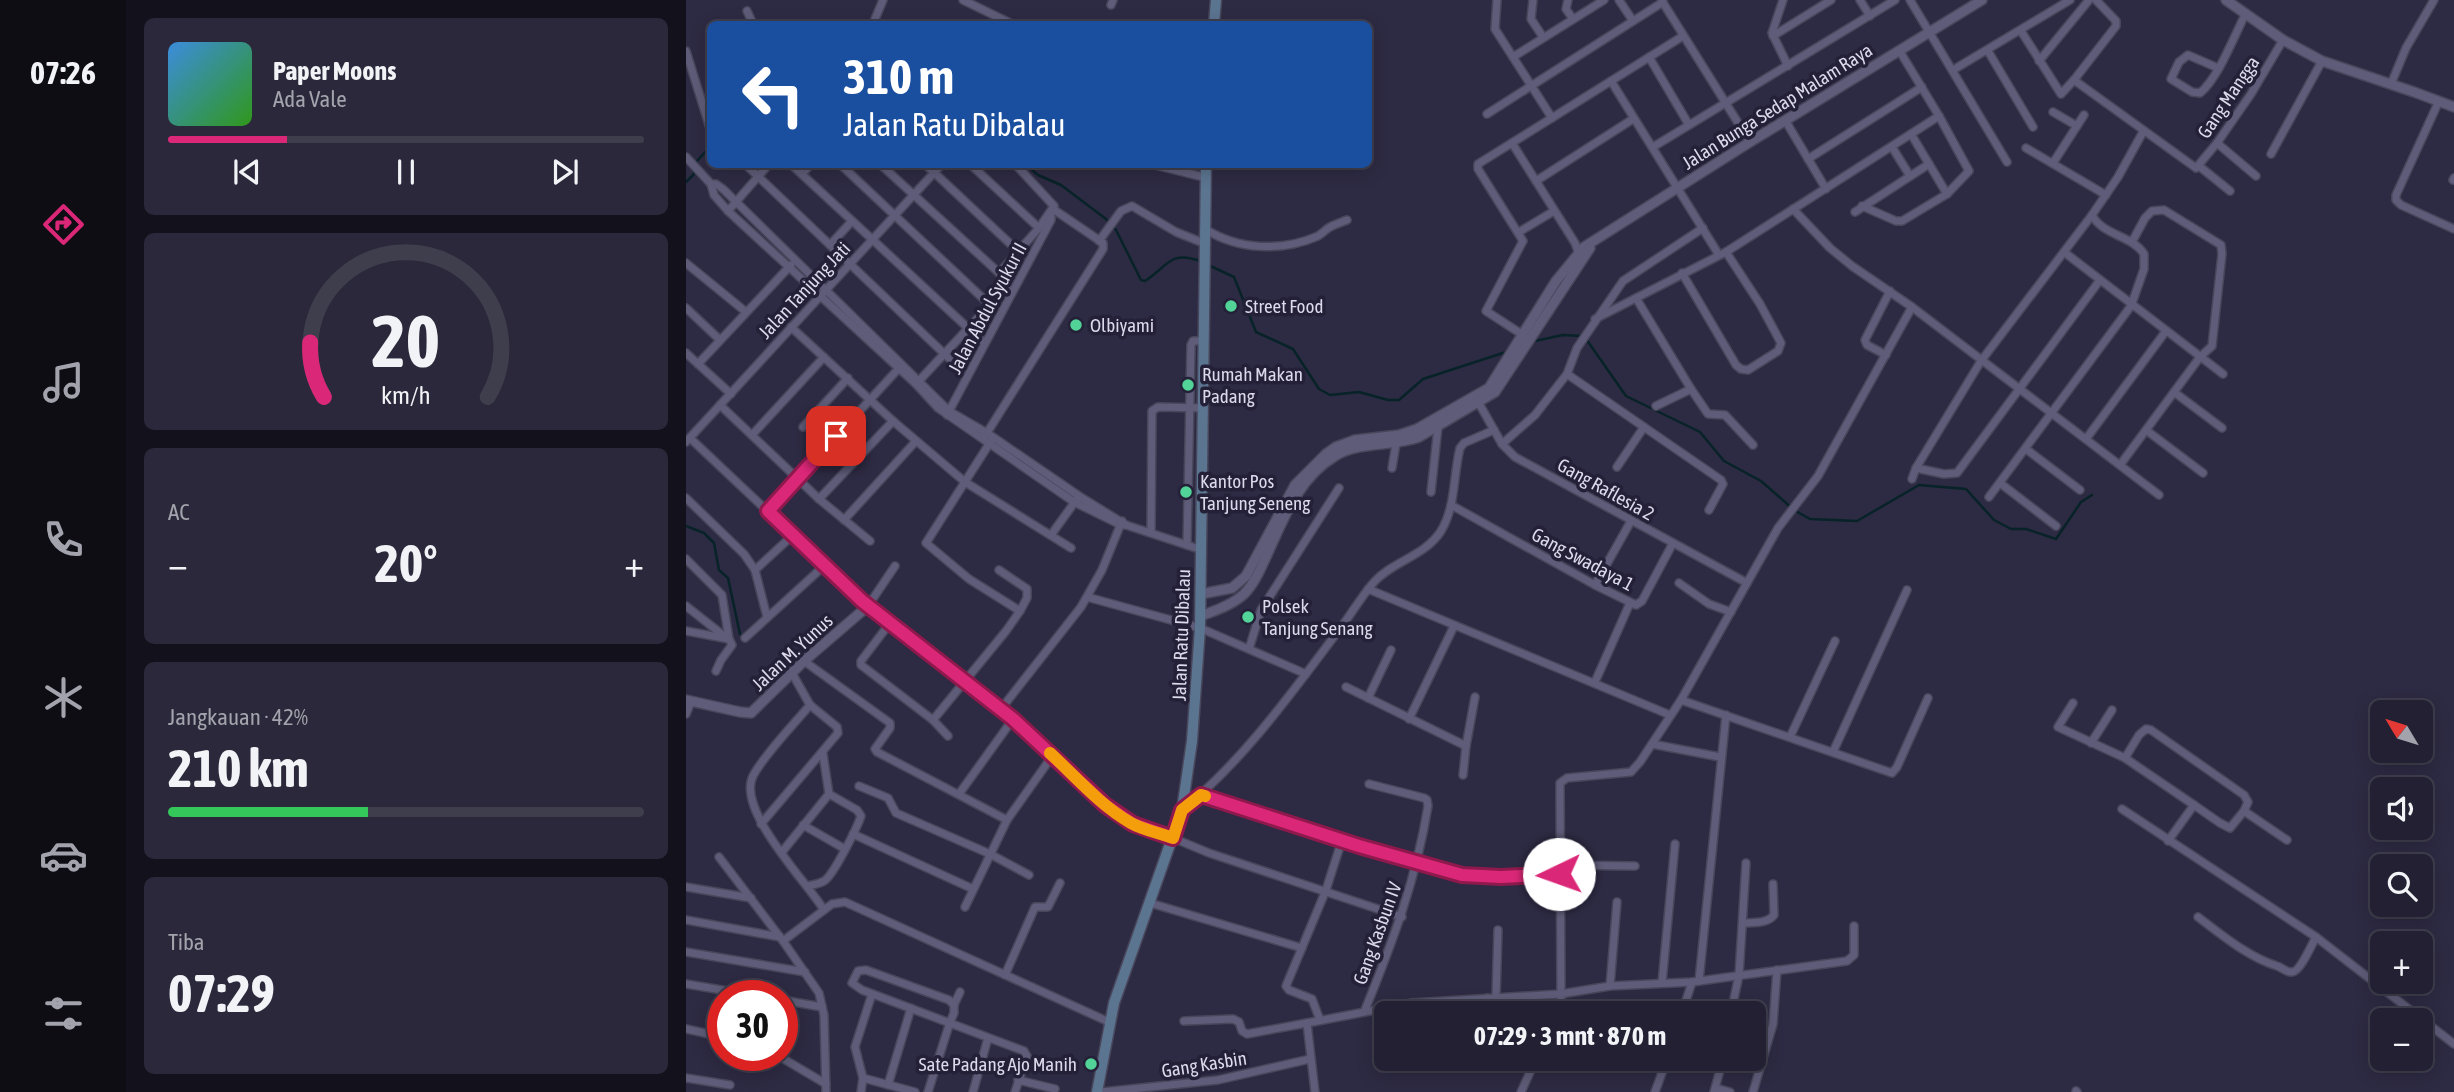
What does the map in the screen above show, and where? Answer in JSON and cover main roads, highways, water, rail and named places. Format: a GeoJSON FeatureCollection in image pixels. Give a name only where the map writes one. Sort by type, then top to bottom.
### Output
{"type":"FeatureCollection","features":[{"type":"Feature","properties":{"kind":"main road"},"geometry":{"type":"LineString","coordinates":[[1214,21],[1216,0]]}},
{"type":"Feature","properties":{"kind":"main road","name":"Jalan Ratu Dibalau"},"geometry":{"type":"LineString","coordinates":[[1100,1092],[1109,1022],[1182,810],[1197,697],[1201,616],[1206,168]]}},
{"type":"Feature","properties":{"kind":"waterway"},"geometry":{"type":"LineString","coordinates":[[686,182],[694,174],[695,163],[707,150]]}},
{"type":"Feature","properties":{"kind":"waterway"},"geometry":{"type":"LineString","coordinates":[[1030,168],[1038,175],[1061,185],[1106,219],[1116,230],[1141,280],[1145,281],[1175,259],[1182,257],[1200,261]]}},
{"type":"Feature","properties":{"kind":"waterway"},"geometry":{"type":"LineString","coordinates":[[1206,264],[1234,277],[1256,332],[1293,349],[1319,389],[1330,395],[1359,392],[1388,400],[1399,400],[1423,379],[1506,352]]}},
{"type":"Feature","properties":{"kind":"waterway"},"geometry":{"type":"LineString","coordinates":[[1535,341],[1563,335],[1584,336],[1626,396],[1700,432],[1724,461],[1761,481],[1794,510],[1810,519],[1857,521],[1919,485],[1966,489],[1994,520],[2011,529],[2026,529],[2056,539],[2081,502],[2092,495]]}},
{"type":"Feature","properties":{"kind":"waterway"},"geometry":{"type":"LineString","coordinates":[[686,526],[704,533],[714,543],[719,570],[728,578],[740,634]]}},
{"type":"Feature","properties":{"kind":"place","name":"Street Food"},"geometry":{"type":"Point","coordinates":[1231,306]}},
{"type":"Feature","properties":{"kind":"place","name":"Olbiyami"},"geometry":{"type":"Point","coordinates":[1076,325]}},
{"type":"Feature","properties":{"kind":"place","name":"Rumah Makan Padang"},"geometry":{"type":"Point","coordinates":[1188,385]}},
{"type":"Feature","properties":{"kind":"place","name":"Kantor Pos Tanjung Seneng"},"geometry":{"type":"Point","coordinates":[1186,492]}},
{"type":"Feature","properties":{"kind":"place","name":"Polsek Tanjung Senang"},"geometry":{"type":"Point","coordinates":[1248,617]}},
{"type":"Feature","properties":{"kind":"place","name":"Sate Padang Ajo Manih"},"geometry":{"type":"Point","coordinates":[1091,1064]}}]}
